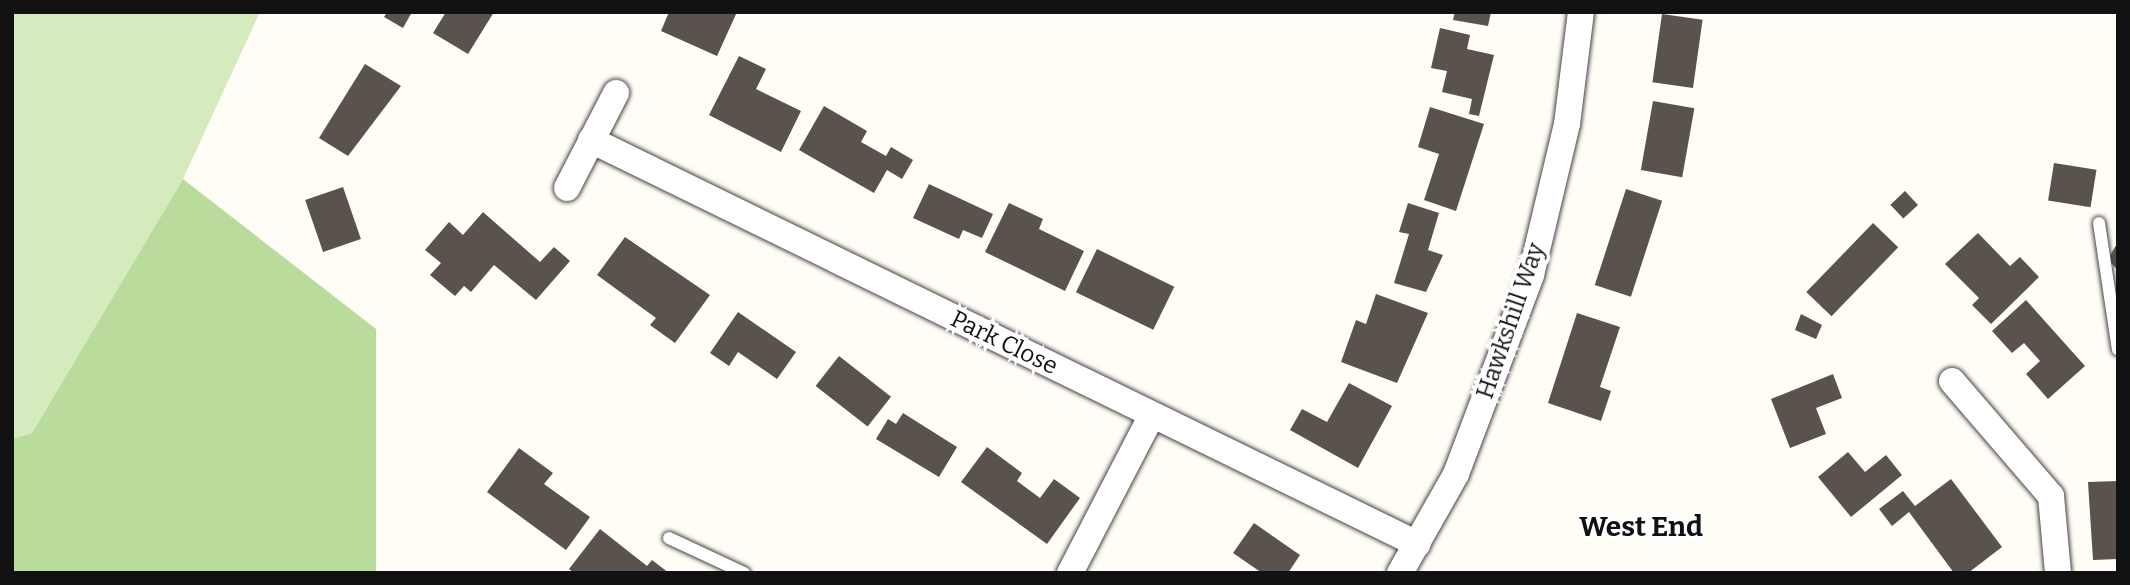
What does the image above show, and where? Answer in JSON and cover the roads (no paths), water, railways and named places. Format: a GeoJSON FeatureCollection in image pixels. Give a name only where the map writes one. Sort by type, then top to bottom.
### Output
{"type":"FeatureCollection","features":[{"type":"Feature","properties":{"kind":"street","name":"Hawkshill Way"},"geometry":{"type":"LineString","coordinates":[[1400,573],[1456,474],[1531,275],[1567,124],[1581,12]]}},
{"type":"Feature","properties":{"kind":"street"},"geometry":{"type":"LineString","coordinates":[[567,188],[616,93]]}},
{"type":"Feature","properties":{"kind":"street","name":"Park Close"},"geometry":{"type":"LineString","coordinates":[[591,140],[1417,544]]}},
{"type":"Feature","properties":{"kind":"street"},"geometry":{"type":"LineString","coordinates":[[1952,381],[2051,496],[2058,573]]}},
{"type":"Feature","properties":{"kind":"street"},"geometry":{"type":"LineString","coordinates":[[1070,573],[1152,415]]}},
{"type":"Feature","properties":{"kind":"lane"},"geometry":{"type":"LineString","coordinates":[[2099,223],[2118,350]]}},
{"type":"Feature","properties":{"kind":"lane"},"geometry":{"type":"LineString","coordinates":[[669,538],[744,573]]}},
{"type":"Feature","properties":{"kind":"district","name":"West End"},"geometry":{"type":"Point","coordinates":[1641,527]}}]}
